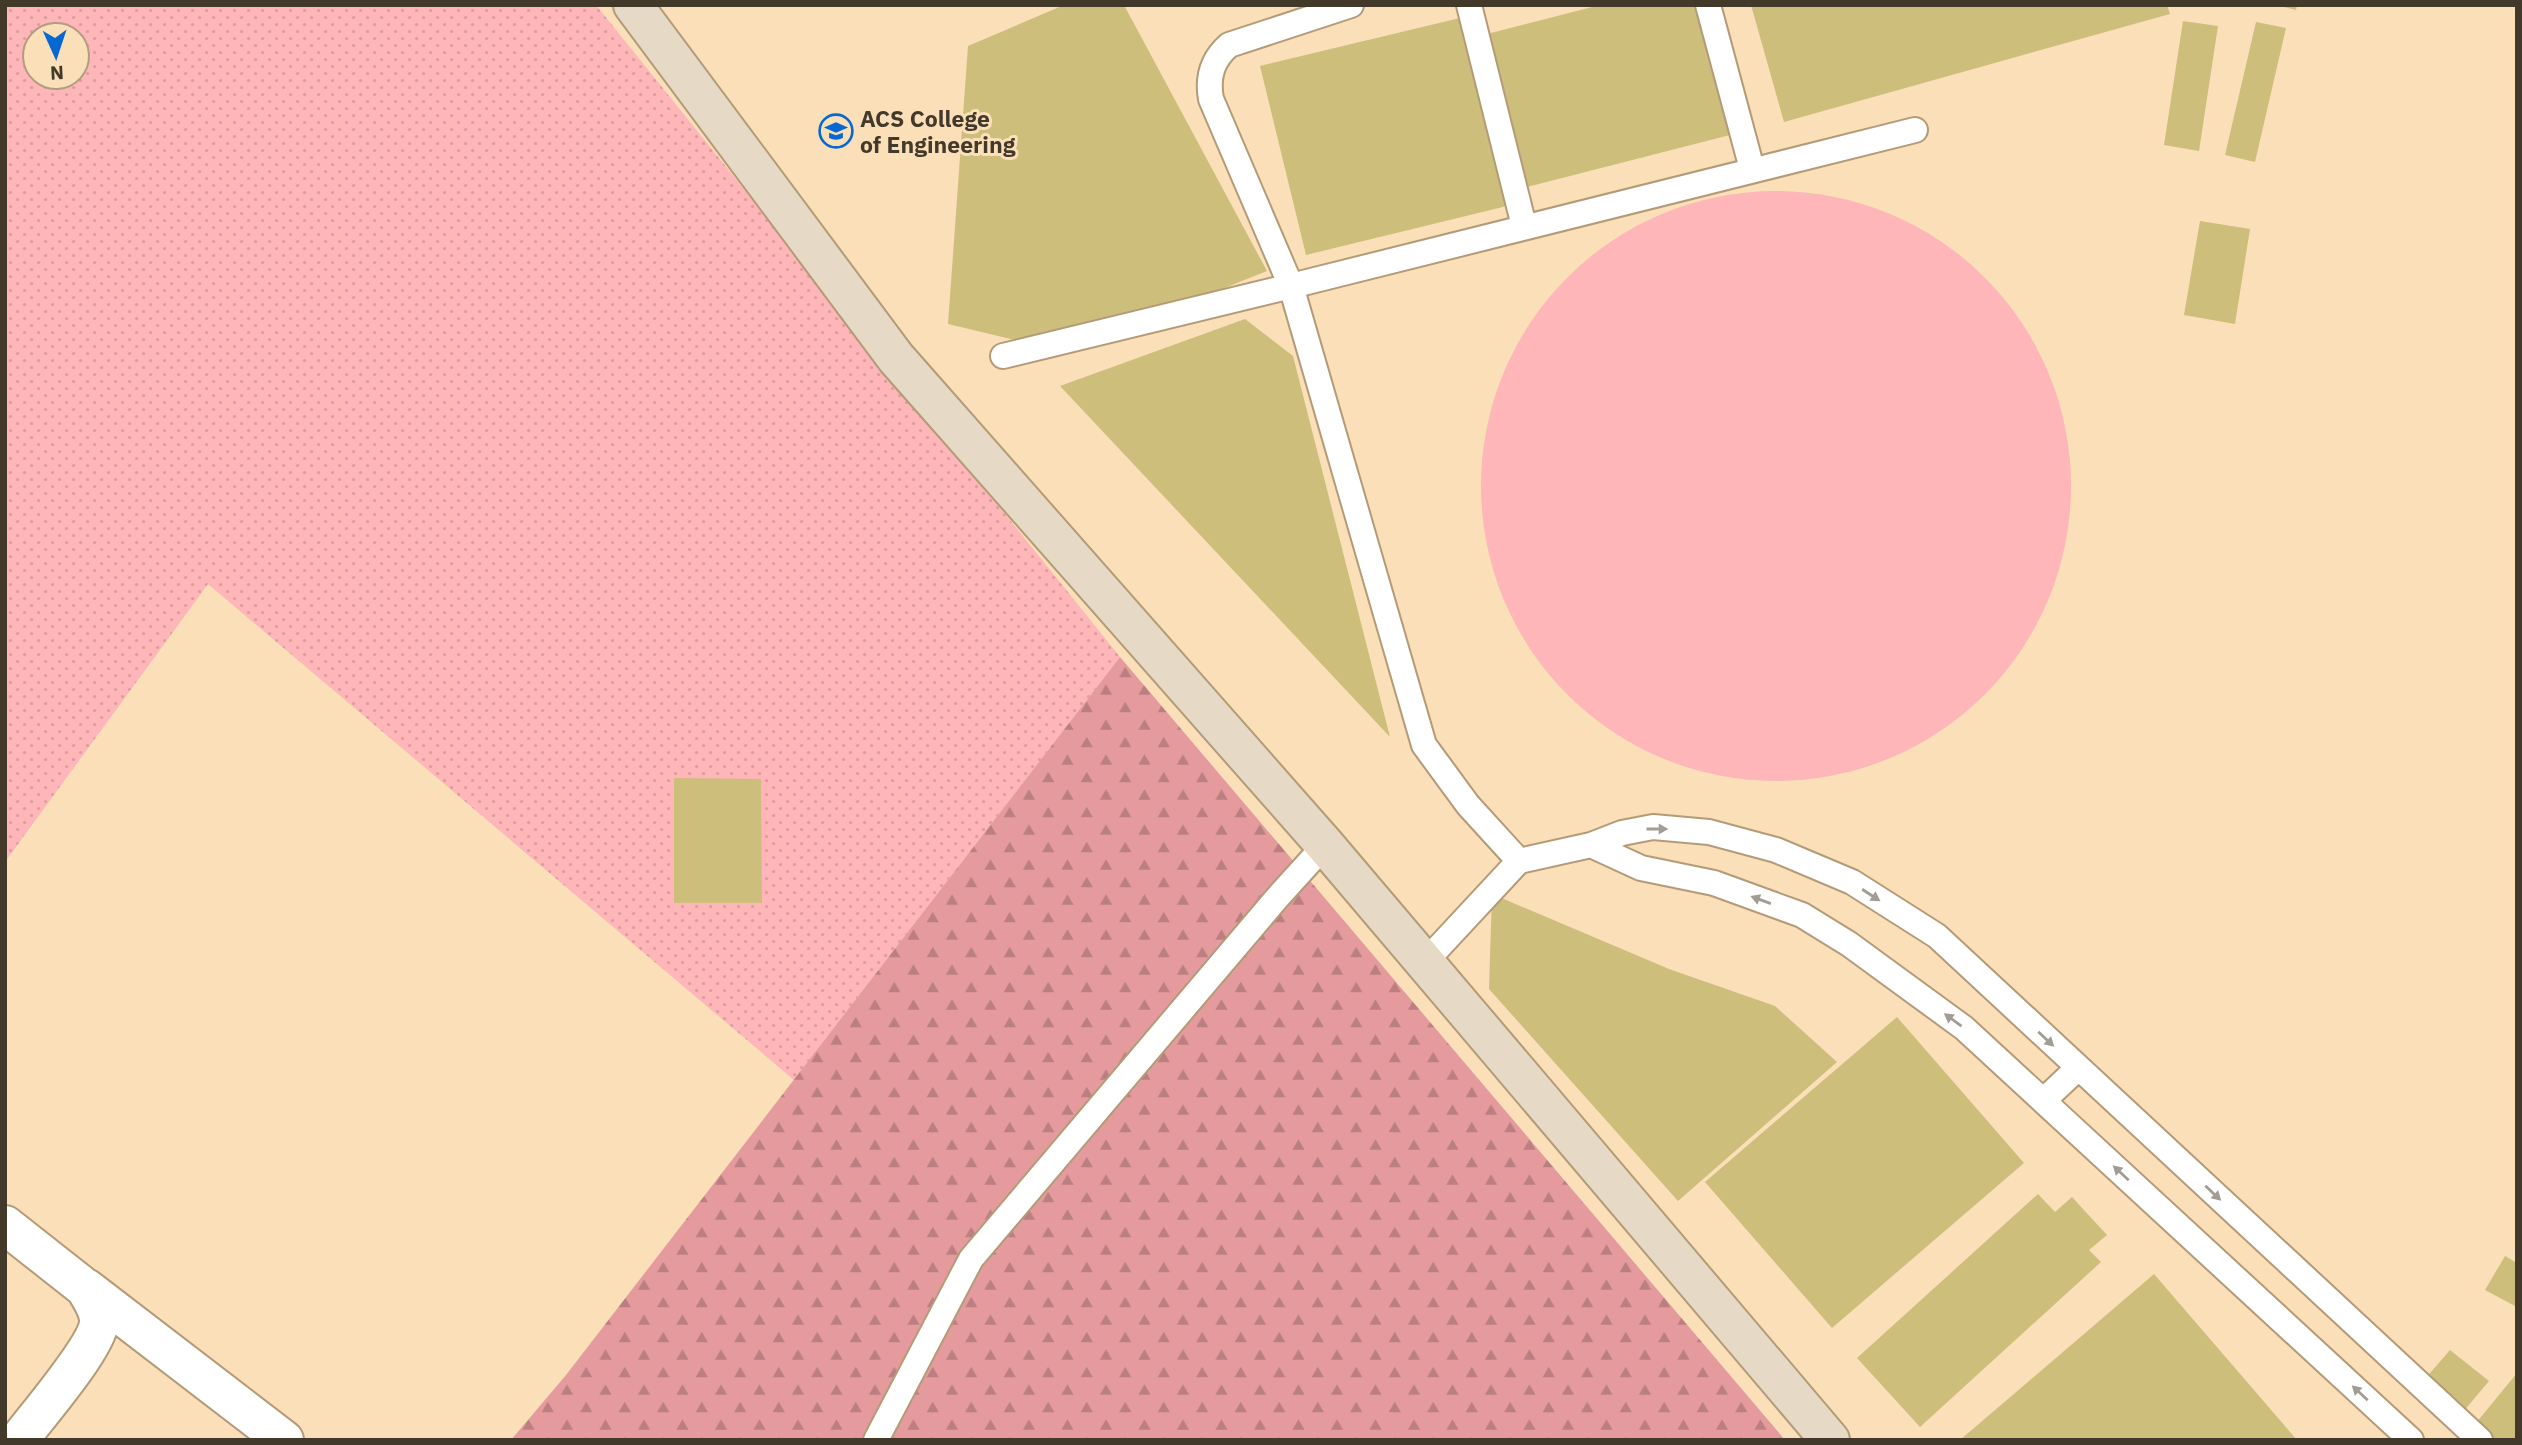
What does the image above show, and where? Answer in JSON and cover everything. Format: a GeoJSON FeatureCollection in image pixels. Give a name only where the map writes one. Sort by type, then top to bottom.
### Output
{"type":"FeatureCollection","features":[{"type":"Feature","properties":{"kind":"street"},"geometry":{"type":"LineString","coordinates":[[633,5],[896,358],[1325,845],[1830,1440]]}},
{"type":"Feature","properties":{"kind":"street"},"geometry":{"type":"LineString","coordinates":[[5,1225],[284,1440]]}},
{"type":"Feature","properties":{"kind":"street"},"geometry":{"type":"LineString","coordinates":[[19,1440],[90,1346],[99,1322],[94,1302],[85,1288]]}},
{"type":"Feature","properties":{"kind":"lane"},"geometry":{"type":"LineString","coordinates":[[1351,5],[1229,44],[1216,59],[1208,81],[1211,99],[1291,286],[1424,745],[1468,805],[1519,860]]}},
{"type":"Feature","properties":{"kind":"lane"},"geometry":{"type":"LineString","coordinates":[[1469,5],[1524,226]]}},
{"type":"Feature","properties":{"kind":"lane"},"geometry":{"type":"LineString","coordinates":[[1708,5],[1752,169]]}},
{"type":"Feature","properties":{"kind":"lane"},"geometry":{"type":"LineString","coordinates":[[1003,356],[1915,130]]}},
{"type":"Feature","properties":{"kind":"lane"},"geometry":{"type":"LineString","coordinates":[[1425,962],[1519,860],[1591,845],[1622,833],[1653,827],[1709,832],[1776,850],[1852,882],[1937,936],[2480,1440]]}},
{"type":"Feature","properties":{"kind":"lane"},"geometry":{"type":"LineString","coordinates":[[876,1440],[971,1259],[1325,845]]}},
{"type":"Feature","properties":{"kind":"lane"},"geometry":{"type":"LineString","coordinates":[[1591,845],[1641,868],[1714,883],[1802,915],[1849,944],[1964,1028],[2410,1440]]}},
{"type":"Feature","properties":{"kind":"lane"},"geometry":{"type":"LineString","coordinates":[[2043,1101],[2078,1068]]}},
{"type":"Feature","properties":{"kind":"shaded area"},"geometry":{"type":"Polygon","coordinates":[[[5,5],[596,5],[1120,657],[794,1080],[208,584],[5,862],[5,5]]]}},
{"type":"Feature","properties":{"kind":"shaded area"},"geometry":{"type":"Polygon","coordinates":[[[1776,191],[1834,196],[1889,213],[1940,241],[1985,277],[2021,322],[2049,373],[2066,428],[2071,486],[2066,544],[2049,599],[2021,650],[1985,695],[1940,731],[1889,759],[1834,776],[1776,781],[1718,776],[1663,759],[1612,731],[1567,695],[1531,650],[1503,599],[1486,544],[1481,486],[1486,428],[1503,373],[1531,322],[1567,277],[1612,241],[1663,213],[1718,196],[1776,191]]]}},
{"type":"Feature","properties":{"kind":"green space"},"geometry":{"type":"Polygon","coordinates":[[[1120,657],[1785,1440],[511,1440],[566,1375],[1120,657]]]}},
{"type":"Feature","properties":{"kind":"building"},"geometry":{"type":"Polygon","coordinates":[[[1064,5],[1124,5],[1267,271],[1217,291],[1116,319],[1019,341],[948,324],[968,46],[1064,5]]]}},
{"type":"Feature","properties":{"kind":"building"},"geometry":{"type":"Polygon","coordinates":[[[1600,5],[1696,5],[1730,135],[1523,188],[1483,35],[1600,5]]]}},
{"type":"Feature","properties":{"kind":"building"},"geometry":{"type":"Polygon","coordinates":[[[1751,5],[2167,5],[2170,14],[1784,122],[1751,5]]]}},
{"type":"Feature","properties":{"kind":"building"},"geometry":{"type":"Polygon","coordinates":[[[2276,5],[2297,5],[2296,10],[2276,5]]]}},
{"type":"Feature","properties":{"kind":"building"},"geometry":{"type":"Polygon","coordinates":[[[1464,17],[1511,205],[1306,255],[1260,66],[1464,17]]]}},
{"type":"Feature","properties":{"kind":"building"},"geometry":{"type":"Polygon","coordinates":[[[2183,21],[2218,26],[2199,151],[2164,145],[2183,21]]]}},
{"type":"Feature","properties":{"kind":"building"},"geometry":{"type":"Polygon","coordinates":[[[2256,22],[2286,28],[2255,162],[2225,155],[2256,22]]]}},
{"type":"Feature","properties":{"kind":"building"},"geometry":{"type":"Polygon","coordinates":[[[2200,221],[2250,229],[2235,324],[2184,315],[2200,221]]]}},
{"type":"Feature","properties":{"kind":"building"},"geometry":{"type":"Polygon","coordinates":[[[1245,319],[1293,356],[1390,737],[1060,386],[1245,319]]]}},
{"type":"Feature","properties":{"kind":"building"},"geometry":{"type":"Polygon","coordinates":[[[674,778],[761,779],[762,903],[674,903],[674,778]]]}},
{"type":"Feature","properties":{"kind":"building"},"geometry":{"type":"Polygon","coordinates":[[[1492,894],[1669,969],[1775,1006],[1837,1062],[1678,1201],[1489,989],[1492,894]]]}},
{"type":"Feature","properties":{"kind":"building"},"geometry":{"type":"Polygon","coordinates":[[[1897,1017],[2024,1163],[1832,1328],[1705,1182],[1897,1017]]]}},
{"type":"Feature","properties":{"kind":"building"},"geometry":{"type":"Polygon","coordinates":[[[2038,1194],[2055,1212],[2072,1197],[2107,1235],[2089,1250],[2101,1262],[1920,1427],[1857,1358],[2038,1194]]]}},
{"type":"Feature","properties":{"kind":"building"},"geometry":{"type":"Polygon","coordinates":[[[2505,1256],[2517,1263],[2517,1307],[2485,1290],[2505,1256]]]}},
{"type":"Feature","properties":{"kind":"building"},"geometry":{"type":"Polygon","coordinates":[[[2154,1274],[2297,1440],[1960,1440],[2154,1274]]]}},
{"type":"Feature","properties":{"kind":"building"},"geometry":{"type":"Polygon","coordinates":[[[2450,1350],[2489,1381],[2463,1412],[2424,1380],[2450,1350]]]}},
{"type":"Feature","properties":{"kind":"building"},"geometry":{"type":"Polygon","coordinates":[[[2517,1373],[2517,1440],[2497,1440],[2476,1423],[2517,1373]]]}},
{"type":"Feature","properties":{"kind":"place","name":"ACS College of Engineering"},"geometry":{"type":"Point","coordinates":[836,131]}}]}
